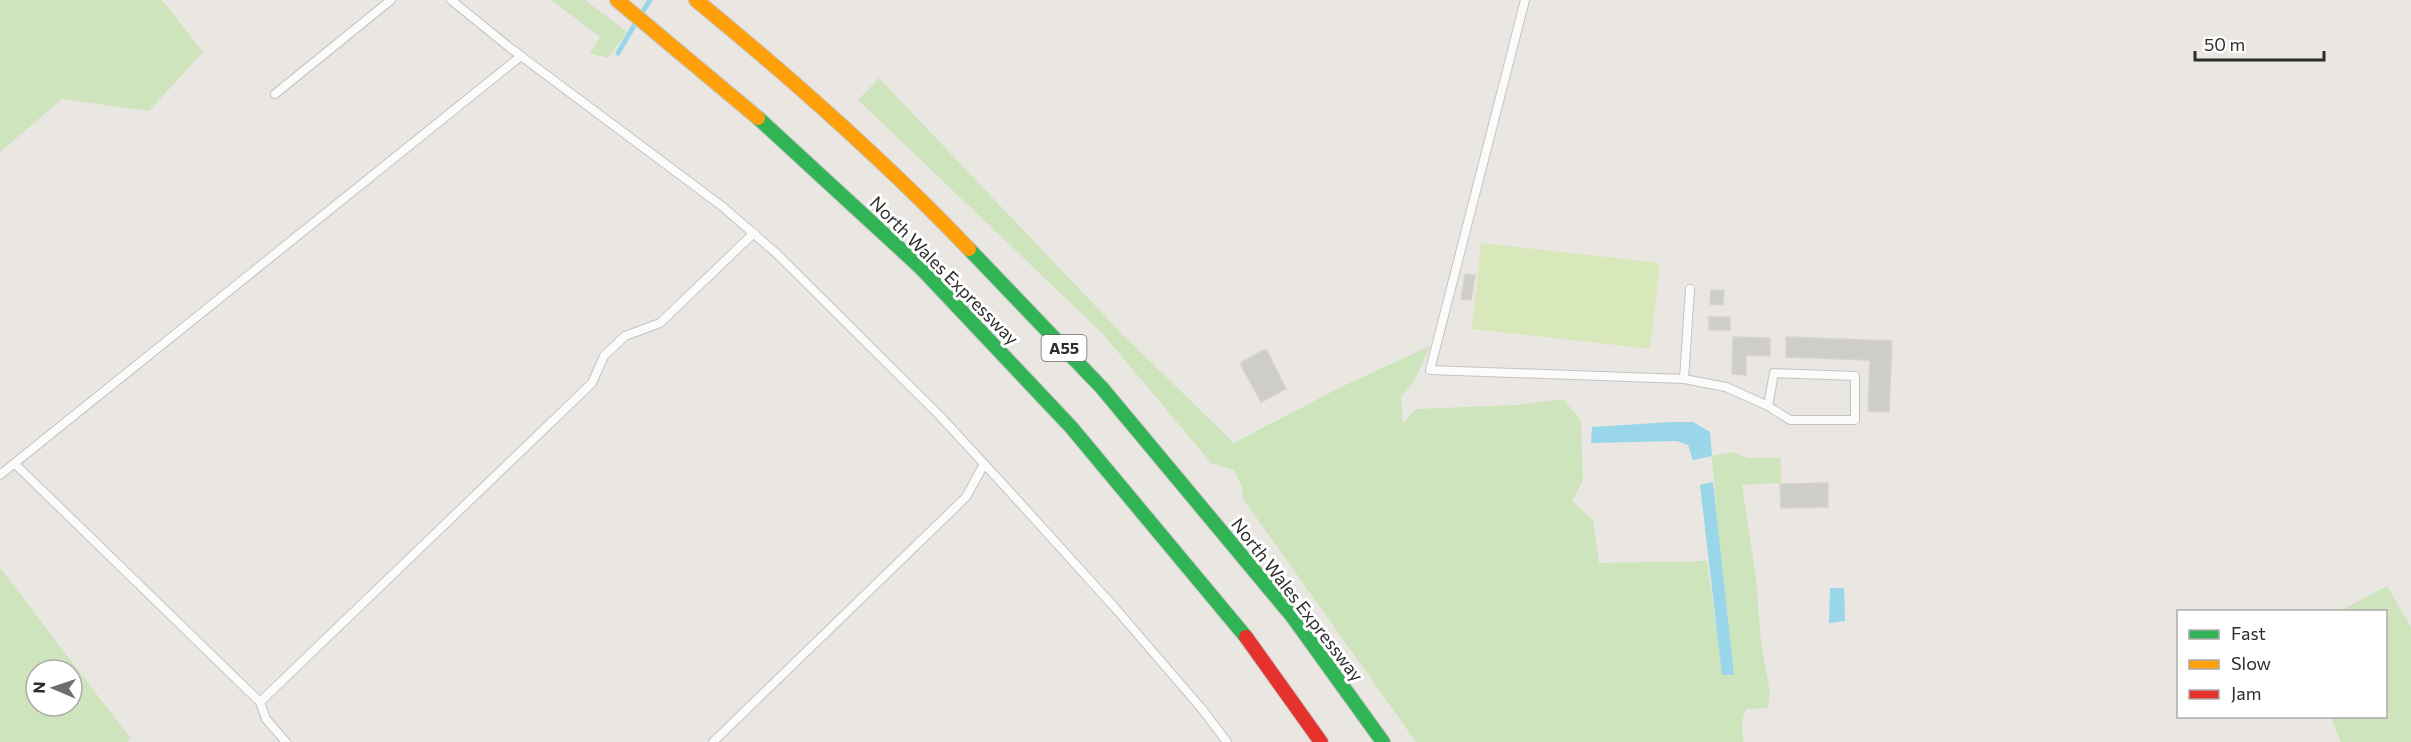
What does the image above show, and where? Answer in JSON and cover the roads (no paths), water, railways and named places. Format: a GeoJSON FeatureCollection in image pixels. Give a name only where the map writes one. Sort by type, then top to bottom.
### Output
{"type":"FeatureCollection","features":[{"type":"Feature","properties":{"kind":"highway","name":"North Wales Expressway"},"geometry":{"type":"LineString","coordinates":[[617,0],[741,102],[920,267],[1071,427],[1259,653],[1321,742]]}},
{"type":"Feature","properties":{"kind":"highway","name":"North Wales Expressway"},"geometry":{"type":"LineString","coordinates":[[696,0],[781,70],[934,212],[1102,388],[1292,616],[1383,742]]}},
{"type":"Feature","properties":{"kind":"lane"},"geometry":{"type":"LineString","coordinates":[[275,94],[391,0]]}},
{"type":"Feature","properties":{"kind":"lane"},"geometry":{"type":"LineString","coordinates":[[451,0],[754,233],[785,261],[984,464],[1116,609],[1202,709],[1227,742]]}},
{"type":"Feature","properties":{"kind":"lane"},"geometry":{"type":"LineString","coordinates":[[1525,0],[1430,370],[1684,378],[1726,387],[1767,406],[1790,420],[1855,420],[1855,376],[1773,373],[1767,406]]}},
{"type":"Feature","properties":{"kind":"lane"},"geometry":{"type":"LineString","coordinates":[[0,475],[521,56]]}},
{"type":"Feature","properties":{"kind":"lane"},"geometry":{"type":"LineString","coordinates":[[260,702],[366,603],[485,488],[521,449],[592,383],[604,356],[625,336],[660,323],[754,233]]}},
{"type":"Feature","properties":{"kind":"lane"},"geometry":{"type":"LineString","coordinates":[[1684,378],[1690,289]]}},
{"type":"Feature","properties":{"kind":"lane"},"geometry":{"type":"LineString","coordinates":[[15,464],[260,702],[266,719],[286,742]]}},
{"type":"Feature","properties":{"kind":"lane"},"geometry":{"type":"LineString","coordinates":[[713,742],[966,497],[984,464]]}},
{"type":"Feature","properties":{"kind":"water"},"geometry":{"type":"Polygon","coordinates":[[[1693,422],[1710,432],[1712,456],[1693,460],[1688,445],[1677,441],[1591,443],[1592,427],[1693,422]]]}},
{"type":"Feature","properties":{"kind":"water"},"geometry":{"type":"Polygon","coordinates":[[[1713,482],[1734,675],[1722,675],[1700,485],[1713,482]]]}},
{"type":"Feature","properties":{"kind":"water"},"geometry":{"type":"Polygon","coordinates":[[[1830,588],[1844,588],[1845,621],[1829,623],[1830,588]]]}},
{"type":"Feature","properties":{"kind":"waterway"},"geometry":{"type":"LineString","coordinates":[[643,11],[650,0]]}},
{"type":"Feature","properties":{"kind":"waterway"},"geometry":{"type":"LineString","coordinates":[[618,53],[635,24]]}}]}
